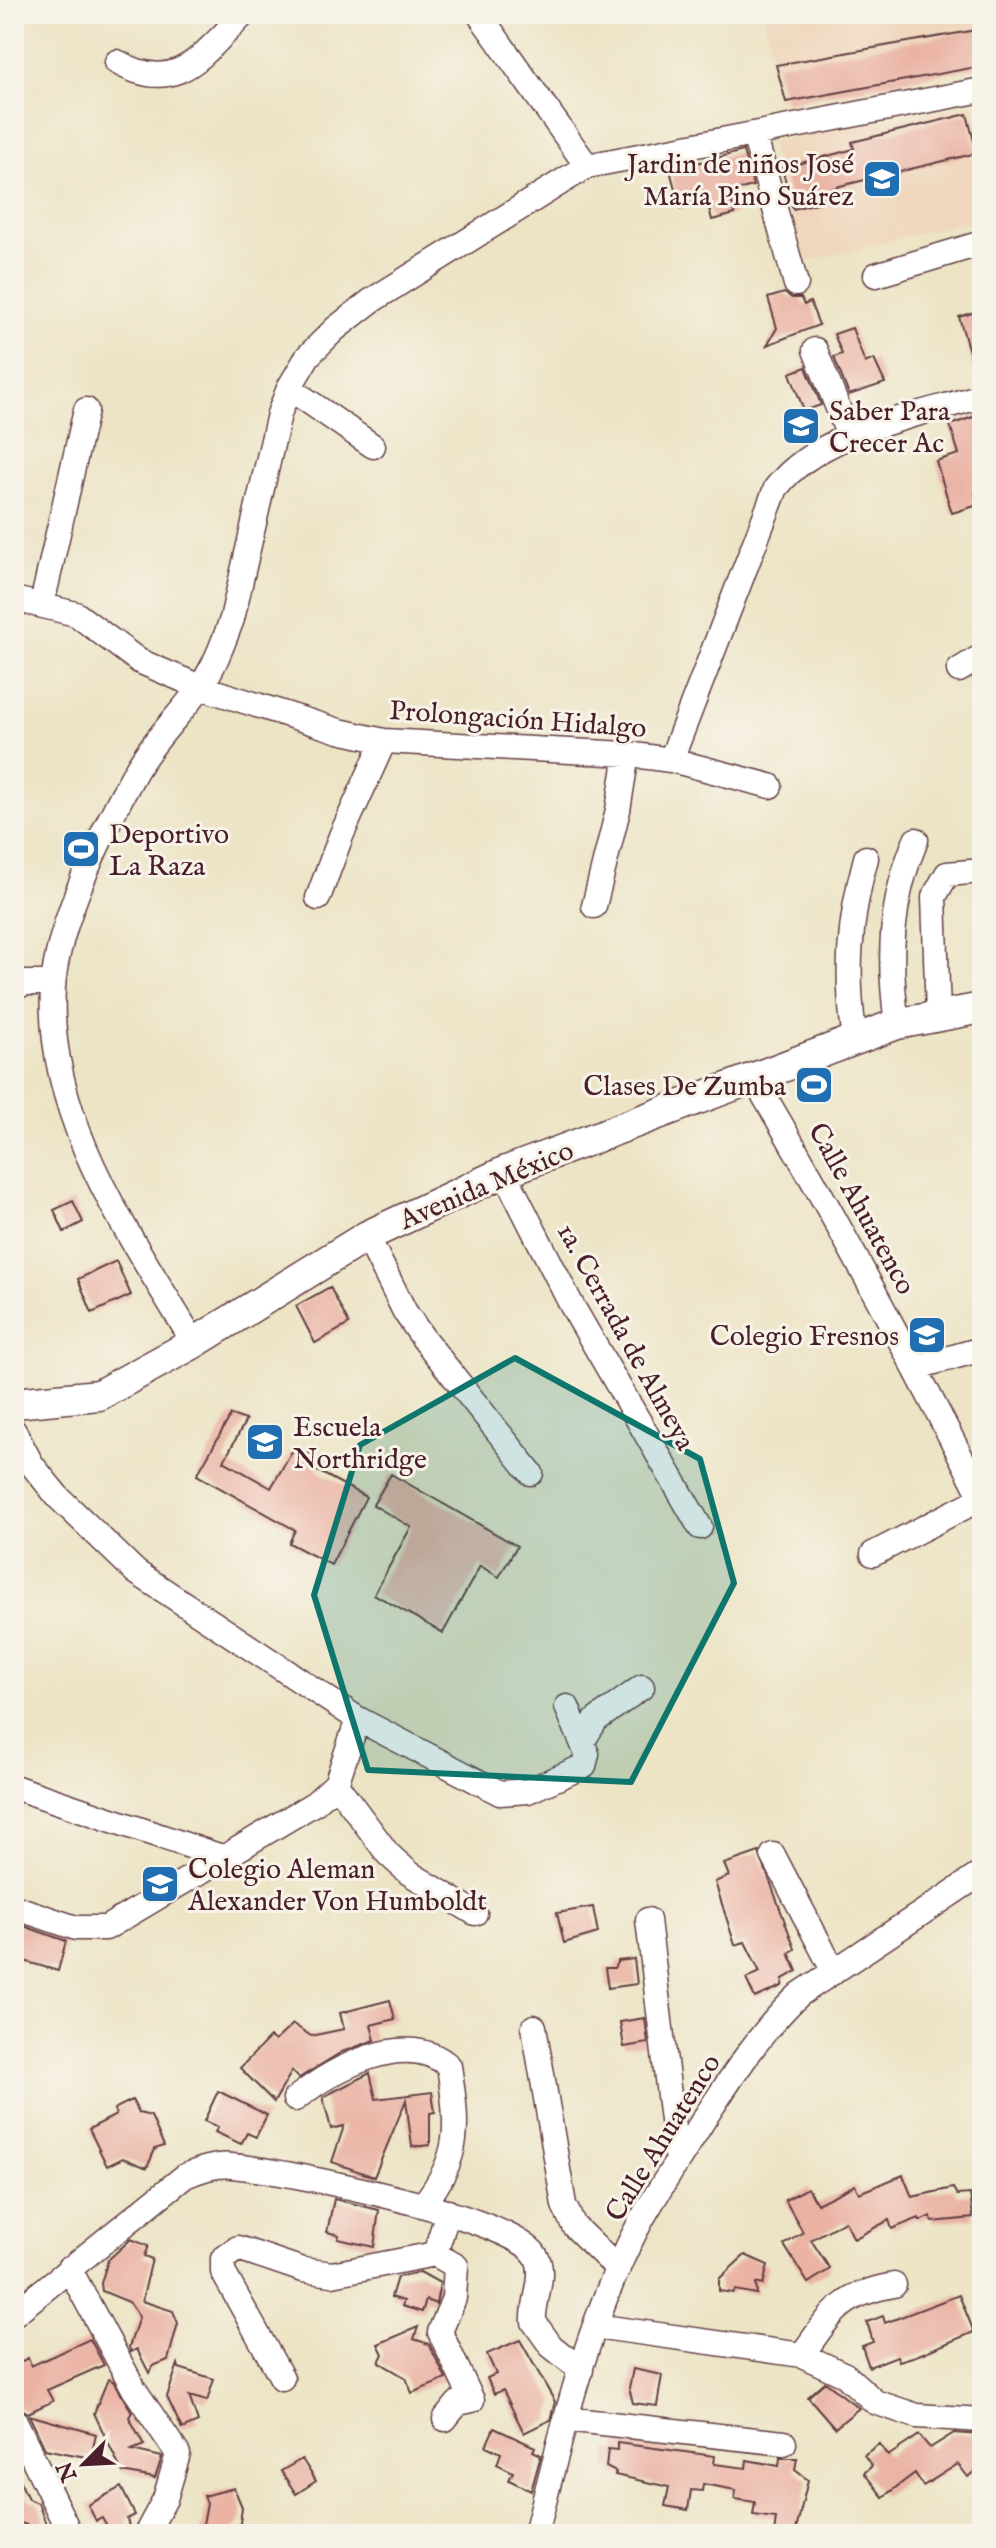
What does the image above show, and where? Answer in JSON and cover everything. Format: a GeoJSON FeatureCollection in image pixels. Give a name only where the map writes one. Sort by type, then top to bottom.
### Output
{"type":"FeatureCollection","features":[{"type":"Feature","properties":{"kind":"main road","name":"Avenida México"},"geometry":{"type":"LineString","coordinates":[[14,1403],[99,1395],[194,1343],[367,1236],[504,1172],[897,1024],[982,1008]]}},
{"type":"Feature","properties":{"kind":"street"},"geometry":{"type":"LineString","coordinates":[[117,62],[140,75],[167,76],[190,65],[244,14]]}},
{"type":"Feature","properties":{"kind":"street"},"geometry":{"type":"LineString","coordinates":[[479,14],[587,166]]}},
{"type":"Feature","properties":{"kind":"street"},"geometry":{"type":"LineString","coordinates":[[194,1343],[97,1179],[77,1130],[53,1029],[53,983],[70,917],[104,830],[137,768],[200,687],[232,619],[279,414],[289,388],[308,356],[371,301],[587,166],[982,90]]}},
{"type":"Feature","properties":{"kind":"street"},"geometry":{"type":"LineString","coordinates":[[754,134],[796,284]]}},
{"type":"Feature","properties":{"kind":"street"},"geometry":{"type":"LineString","coordinates":[[876,275],[982,243]]}},
{"type":"Feature","properties":{"kind":"street"},"geometry":{"type":"LineString","coordinates":[[815,350],[849,436]]}},
{"type":"Feature","properties":{"kind":"street"},"geometry":{"type":"LineString","coordinates":[[289,388],[373,446]]}},
{"type":"Feature","properties":{"kind":"street","name":"Prolongación Hidalgo"},"geometry":{"type":"LineString","coordinates":[[14,599],[76,614],[139,661],[200,687],[339,731],[384,741],[627,754],[671,760],[776,488],[789,471],[810,455],[849,436],[982,396]]}},
{"type":"Feature","properties":{"kind":"street"},"geometry":{"type":"LineString","coordinates":[[42,604],[86,410]]}},
{"type":"Feature","properties":{"kind":"street"},"geometry":{"type":"LineString","coordinates":[[959,670],[982,656]]}},
{"type":"Feature","properties":{"kind":"street"},"geometry":{"type":"LineString","coordinates":[[318,898],[341,836],[384,741]]}},
{"type":"Feature","properties":{"kind":"street"},"geometry":{"type":"LineString","coordinates":[[594,906],[618,810],[627,754]]}},
{"type":"Feature","properties":{"kind":"street"},"geometry":{"type":"LineString","coordinates":[[671,760],[770,786]]}},
{"type":"Feature","properties":{"kind":"street"},"geometry":{"type":"LineString","coordinates":[[897,1024],[890,955],[893,914],[903,872],[916,840]]}},
{"type":"Feature","properties":{"kind":"street"},"geometry":{"type":"LineString","coordinates":[[855,1039],[848,991],[848,960],[857,890],[866,858]]}},
{"type":"Feature","properties":{"kind":"street"},"geometry":{"type":"LineString","coordinates":[[938,1015],[934,897],[947,874],[982,871]]}},
{"type":"Feature","properties":{"kind":"street"},"geometry":{"type":"LineString","coordinates":[[14,988],[25,983],[53,983]]}},
{"type":"Feature","properties":{"kind":"street","name":"Calle Ahuatenco"},"geometry":{"type":"LineString","coordinates":[[753,1077],[835,1215],[917,1367],[982,1498]]}},
{"type":"Feature","properties":{"kind":"street","name":"1a. Cerrada de Almeya"},"geometry":{"type":"LineString","coordinates":[[504,1172],[571,1304],[700,1527]]}},
{"type":"Feature","properties":{"kind":"street"},"geometry":{"type":"LineString","coordinates":[[367,1236],[405,1312],[531,1473]]}},
{"type":"Feature","properties":{"kind":"street"},"geometry":{"type":"LineString","coordinates":[[917,1367],[982,1349]]}},
{"type":"Feature","properties":{"kind":"street"},"geometry":{"type":"LineString","coordinates":[[14,1431],[32,1465],[58,1497],[136,1572],[358,1719],[509,1795],[528,1791],[584,1766],[587,1754],[567,1707]]}},
{"type":"Feature","properties":{"kind":"street"},"geometry":{"type":"LineString","coordinates":[[873,1554],[982,1498]]}},
{"type":"Feature","properties":{"kind":"street"},"geometry":{"type":"LineString","coordinates":[[582,1742],[596,1720],[642,1687]]}},
{"type":"Feature","properties":{"kind":"street"},"geometry":{"type":"LineString","coordinates":[[14,1907],[76,1928],[106,1928],[315,1803],[336,1784],[358,1719]]}},
{"type":"Feature","properties":{"kind":"street"},"geometry":{"type":"LineString","coordinates":[[336,1784],[388,1854],[409,1873],[475,1913]]}},
{"type":"Feature","properties":{"kind":"street"},"geometry":{"type":"LineString","coordinates":[[14,1787],[225,1858]]}},
{"type":"Feature","properties":{"kind":"street"},"geometry":{"type":"LineString","coordinates":[[773,1855],[834,1972]]}},
{"type":"Feature","properties":{"kind":"street","name":"Calle Ahuatenco"},"geometry":{"type":"LineString","coordinates":[[536,2534],[565,2419],[595,2326],[642,2219],[677,2162],[777,2015],[800,1994],[982,1873]]}},
{"type":"Feature","properties":{"kind":"street"},"geometry":{"type":"LineString","coordinates":[[648,1920],[677,2162]]}},
{"type":"Feature","properties":{"kind":"street"},"geometry":{"type":"LineString","coordinates":[[534,2027],[564,2205],[574,2226],[618,2269]]}},
{"type":"Feature","properties":{"kind":"street"},"geometry":{"type":"LineString","coordinates":[[295,2099],[318,2082],[380,2055],[409,2049],[440,2059],[449,2066],[456,2127],[451,2162],[442,2182],[423,2205]]}},
{"type":"Feature","properties":{"kind":"street"},"geometry":{"type":"LineString","coordinates":[[14,2314],[185,2176],[206,2167],[230,2165],[307,2178],[423,2205],[448,2212],[531,2249],[540,2269],[534,2322],[551,2346],[581,2370]]}},
{"type":"Feature","properties":{"kind":"street"},"geometry":{"type":"LineString","coordinates":[[435,2254],[448,2212]]}},
{"type":"Feature","properties":{"kind":"street"},"geometry":{"type":"LineString","coordinates":[[282,2378],[223,2272],[223,2259],[228,2252],[238,2248],[303,2270],[332,2274],[435,2254],[456,2266],[454,2298],[440,2332],[472,2400],[458,2403],[445,2419]]}},
{"type":"Feature","properties":{"kind":"street"},"geometry":{"type":"LineString","coordinates":[[69,2268],[134,2389],[178,2454],[165,2499],[146,2534]]}},
{"type":"Feature","properties":{"kind":"street"},"geometry":{"type":"LineString","coordinates":[[802,2355],[836,2308],[854,2295],[894,2285]]}},
{"type":"Feature","properties":{"kind":"street"},"geometry":{"type":"LineString","coordinates":[[595,2326],[802,2355],[845,2375],[875,2402],[917,2416],[982,2420]]}},
{"type":"Feature","properties":{"kind":"street"},"geometry":{"type":"LineString","coordinates":[[14,2419],[70,2534]]}},
{"type":"Feature","properties":{"kind":"street"},"geometry":{"type":"LineString","coordinates":[[565,2419],[784,2443]]}},
{"type":"Feature","properties":{"kind":"highlighted area"},"geometry":{"type":"Polygon","coordinates":[[[515,1358],[700,1459],[734,1583],[631,1782],[368,1770],[314,1595],[360,1445],[515,1358]]]}},
{"type":"Feature","properties":{"kind":"shaded area"},"geometry":{"type":"Polygon","coordinates":[[[764,14],[982,14],[982,67],[779,103],[764,14]]]}},
{"type":"Feature","properties":{"kind":"shaded area","name":"Jardin de niños José María Pino Suárez"},"geometry":{"type":"Polygon","coordinates":[[[973,105],[982,138],[982,217],[806,262],[770,141],[973,105]]]}},
{"type":"Feature","properties":{"kind":"building"},"geometry":{"type":"Polygon","coordinates":[[[982,29],[982,66],[786,102],[776,65],[982,29]]]}},
{"type":"Feature","properties":{"kind":"building"},"geometry":{"type":"Polygon","coordinates":[[[967,114],[977,153],[840,186],[822,192],[825,201],[793,209],[782,168],[854,149],[852,142],[967,114]]]}},
{"type":"Feature","properties":{"kind":"building"},"geometry":{"type":"Polygon","coordinates":[[[743,151],[753,186],[729,192],[735,214],[712,220],[707,200],[680,208],[670,170],[743,151]]]}},
{"type":"Feature","properties":{"kind":"building"},"geometry":{"type":"Polygon","coordinates":[[[784,293],[792,298],[801,298],[804,305],[810,302],[819,325],[767,345],[777,328],[768,298],[784,293]]]}},
{"type":"Feature","properties":{"kind":"building"},"geometry":{"type":"Polygon","coordinates":[[[982,310],[982,379],[977,379],[959,317],[982,310]]]}},
{"type":"Feature","properties":{"kind":"building"},"geometry":{"type":"Polygon","coordinates":[[[852,328],[865,363],[874,359],[885,383],[849,395],[834,357],[842,354],[834,334],[852,328]]]}},
{"type":"Feature","properties":{"kind":"building"},"geometry":{"type":"Polygon","coordinates":[[[806,367],[821,405],[804,411],[790,373],[806,367]]]}},
{"type":"Feature","properties":{"kind":"building"},"geometry":{"type":"Polygon","coordinates":[[[982,414],[982,493],[975,494],[978,505],[952,513],[936,461],[959,454],[950,425],[982,414]]]}},
{"type":"Feature","properties":{"kind":"building"},"geometry":{"type":"Polygon","coordinates":[[[73,1201],[83,1222],[64,1232],[54,1210],[73,1201]]]}},
{"type":"Feature","properties":{"kind":"building"},"geometry":{"type":"Polygon","coordinates":[[[116,1261],[131,1295],[92,1313],[78,1279],[116,1261]]]}},
{"type":"Feature","properties":{"kind":"building"},"geometry":{"type":"Polygon","coordinates":[[[330,1287],[349,1324],[315,1343],[296,1306],[330,1287]]]}},
{"type":"Feature","properties":{"kind":"building"},"geometry":{"type":"Polygon","coordinates":[[[231,1415],[246,1420],[224,1461],[271,1488],[295,1446],[321,1461],[316,1470],[366,1497],[331,1565],[289,1543],[295,1530],[197,1475],[231,1415]]]}},
{"type":"Feature","properties":{"kind":"building"},"geometry":{"type":"Polygon","coordinates":[[[391,1474],[517,1546],[499,1577],[480,1566],[443,1633],[374,1594],[411,1527],[373,1505],[391,1474]]]}},
{"type":"Feature","properties":{"kind":"building"},"geometry":{"type":"Polygon","coordinates":[[[759,1852],[795,1949],[789,1953],[797,1971],[783,1979],[782,1986],[755,1998],[746,1979],[760,1972],[745,1942],[735,1945],[715,1882],[729,1876],[724,1864],[759,1852]]]}},
{"type":"Feature","properties":{"kind":"building"},"geometry":{"type":"Polygon","coordinates":[[[593,1907],[598,1933],[564,1943],[557,1913],[593,1907]]]}},
{"type":"Feature","properties":{"kind":"building"},"geometry":{"type":"Polygon","coordinates":[[[18,1924],[66,1941],[58,1971],[14,1958],[18,1924]]]}},
{"type":"Feature","properties":{"kind":"building"},"geometry":{"type":"Polygon","coordinates":[[[634,1959],[637,1984],[608,1988],[605,1968],[614,1968],[618,1961],[634,1959]]]}},
{"type":"Feature","properties":{"kind":"building"},"geometry":{"type":"Polygon","coordinates":[[[390,2000],[395,2019],[371,2025],[375,2040],[342,2052],[299,2078],[292,2071],[274,2102],[240,2068],[270,2037],[275,2041],[293,2024],[311,2036],[344,2029],[340,2013],[390,2000]]]}},
{"type":"Feature","properties":{"kind":"building"},"geometry":{"type":"Polygon","coordinates":[[[645,2018],[648,2043],[624,2047],[620,2022],[645,2018]]]}},
{"type":"Feature","properties":{"kind":"building"},"geometry":{"type":"Polygon","coordinates":[[[370,2073],[376,2099],[432,2092],[435,2112],[430,2113],[430,2145],[412,2147],[406,2100],[374,2177],[332,2162],[344,2126],[331,2129],[323,2097],[370,2073]]]}},
{"type":"Feature","properties":{"kind":"building"},"geometry":{"type":"Polygon","coordinates":[[[218,2091],[267,2115],[256,2137],[247,2133],[241,2144],[215,2132],[218,2127],[204,2121],[218,2091]]]}},
{"type":"Feature","properties":{"kind":"building"},"geometry":{"type":"Polygon","coordinates":[[[132,2100],[139,2113],[151,2116],[164,2146],[155,2149],[147,2168],[123,2158],[107,2166],[89,2129],[116,2115],[114,2109],[132,2100]]]}},
{"type":"Feature","properties":{"kind":"building"},"geometry":{"type":"Polygon","coordinates":[[[903,2175],[912,2197],[953,2188],[957,2195],[970,2194],[973,2218],[932,2222],[931,2216],[892,2229],[889,2220],[854,2239],[845,2221],[811,2240],[830,2269],[808,2283],[784,2245],[803,2232],[785,2200],[808,2188],[817,2204],[855,2185],[859,2193],[903,2175]]]}},
{"type":"Feature","properties":{"kind":"building"},"geometry":{"type":"Polygon","coordinates":[[[334,2199],[379,2210],[374,2247],[338,2239],[339,2235],[327,2232],[334,2199]]]}},
{"type":"Feature","properties":{"kind":"building"},"geometry":{"type":"Polygon","coordinates":[[[131,2239],[148,2246],[144,2256],[152,2259],[142,2301],[173,2311],[178,2323],[168,2360],[153,2366],[149,2373],[137,2349],[131,2352],[129,2347],[139,2317],[129,2302],[102,2291],[101,2283],[108,2260],[131,2239]]]}},
{"type":"Feature","properties":{"kind":"building"},"geometry":{"type":"Polygon","coordinates":[[[745,2255],[768,2265],[763,2285],[756,2283],[757,2294],[719,2291],[719,2279],[745,2255]]]}},
{"type":"Feature","properties":{"kind":"building"},"geometry":{"type":"Polygon","coordinates":[[[420,2272],[440,2283],[436,2304],[426,2300],[422,2312],[402,2306],[404,2301],[391,2297],[397,2277],[420,2272]]]}},
{"type":"Feature","properties":{"kind":"building"},"geometry":{"type":"Polygon","coordinates":[[[959,2295],[974,2332],[916,2356],[899,2361],[897,2356],[869,2367],[862,2346],[873,2342],[867,2322],[883,2316],[885,2323],[959,2295]]]}},
{"type":"Feature","properties":{"kind":"building"},"geometry":{"type":"Polygon","coordinates":[[[418,2327],[414,2339],[429,2344],[446,2379],[412,2393],[406,2378],[379,2362],[383,2354],[378,2344],[418,2327]]]}},
{"type":"Feature","properties":{"kind":"building"},"geometry":{"type":"Polygon","coordinates":[[[90,2339],[104,2365],[47,2390],[53,2401],[28,2413],[14,2404],[14,2365],[28,2358],[31,2366],[90,2339]]]}},
{"type":"Feature","properties":{"kind":"building"},"geometry":{"type":"Polygon","coordinates":[[[520,2340],[555,2402],[550,2420],[524,2433],[503,2390],[494,2394],[487,2378],[496,2374],[487,2354],[520,2340]]]}},
{"type":"Feature","properties":{"kind":"building"},"geometry":{"type":"Polygon","coordinates":[[[178,2364],[179,2368],[214,2379],[207,2401],[189,2396],[198,2422],[182,2429],[167,2397],[178,2364]]]}},
{"type":"Feature","properties":{"kind":"building"},"geometry":{"type":"Polygon","coordinates":[[[633,2369],[662,2375],[657,2406],[633,2403],[629,2388],[633,2369]]]}},
{"type":"Feature","properties":{"kind":"building"},"geometry":{"type":"Polygon","coordinates":[[[108,2379],[113,2381],[132,2412],[129,2417],[144,2445],[132,2450],[162,2457],[155,2478],[122,2472],[94,2413],[108,2379]]]}},
{"type":"Feature","properties":{"kind":"building"},"geometry":{"type":"Polygon","coordinates":[[[825,2382],[859,2408],[835,2428],[808,2397],[825,2382]]]}},
{"type":"Feature","properties":{"kind":"building"},"geometry":{"type":"Polygon","coordinates":[[[29,2415],[96,2434],[91,2458],[45,2449],[29,2415]]]}},
{"type":"Feature","properties":{"kind":"building"},"geometry":{"type":"Polygon","coordinates":[[[494,2428],[535,2447],[533,2451],[541,2455],[531,2491],[509,2480],[513,2472],[497,2464],[501,2453],[486,2446],[494,2428]]]}},
{"type":"Feature","properties":{"kind":"building"},"geometry":{"type":"Polygon","coordinates":[[[954,2433],[982,2435],[982,2467],[968,2477],[958,2464],[923,2486],[915,2473],[883,2497],[864,2473],[872,2466],[864,2455],[879,2444],[888,2456],[919,2435],[930,2448],[954,2433]]]}},
{"type":"Feature","properties":{"kind":"building"},"geometry":{"type":"Polygon","coordinates":[[[617,2443],[715,2456],[714,2464],[746,2468],[747,2460],[779,2466],[780,2458],[797,2458],[795,2470],[808,2480],[795,2534],[774,2534],[776,2518],[753,2515],[755,2502],[735,2499],[736,2490],[703,2484],[702,2491],[691,2490],[688,2510],[665,2506],[669,2487],[615,2475],[616,2472],[606,2467],[608,2449],[617,2450],[617,2443]]]}},
{"type":"Feature","properties":{"kind":"building"},"geometry":{"type":"Polygon","coordinates":[[[302,2459],[316,2481],[296,2494],[281,2471],[302,2459]]]}},
{"type":"Feature","properties":{"kind":"building"},"geometry":{"type":"Polygon","coordinates":[[[14,2468],[28,2499],[38,2503],[47,2527],[40,2529],[14,2521],[14,2468]]]}},
{"type":"Feature","properties":{"kind":"building"},"geometry":{"type":"Polygon","coordinates":[[[121,2487],[135,2515],[127,2519],[131,2534],[111,2534],[102,2518],[96,2521],[88,2505],[121,2487]]]}},
{"type":"Feature","properties":{"kind":"building"},"geometry":{"type":"Polygon","coordinates":[[[234,2488],[242,2507],[240,2523],[230,2534],[201,2534],[207,2504],[204,2496],[234,2488]]]}},
{"type":"Feature","properties":{"kind":"place","name":"Jardin de niños José María Pino Suárez"},"geometry":{"type":"Point","coordinates":[882,179]}},
{"type":"Feature","properties":{"kind":"place","name":"Saber Para Crecer Ac"},"geometry":{"type":"Point","coordinates":[801,426]}},
{"type":"Feature","properties":{"kind":"place","name":"Deportivo La Raza"},"geometry":{"type":"Point","coordinates":[81,849]}},
{"type":"Feature","properties":{"kind":"place","name":"Clases De Zumba"},"geometry":{"type":"Point","coordinates":[814,1085]}},
{"type":"Feature","properties":{"kind":"place","name":"Colegio Fresnos"},"geometry":{"type":"Point","coordinates":[927,1335]}},
{"type":"Feature","properties":{"kind":"place","name":"Escuela Northridge"},"geometry":{"type":"Point","coordinates":[265,1442]}},
{"type":"Feature","properties":{"kind":"place","name":"Colegio Aleman Alexander Von Humboldt"},"geometry":{"type":"Point","coordinates":[160,1884]}}]}
